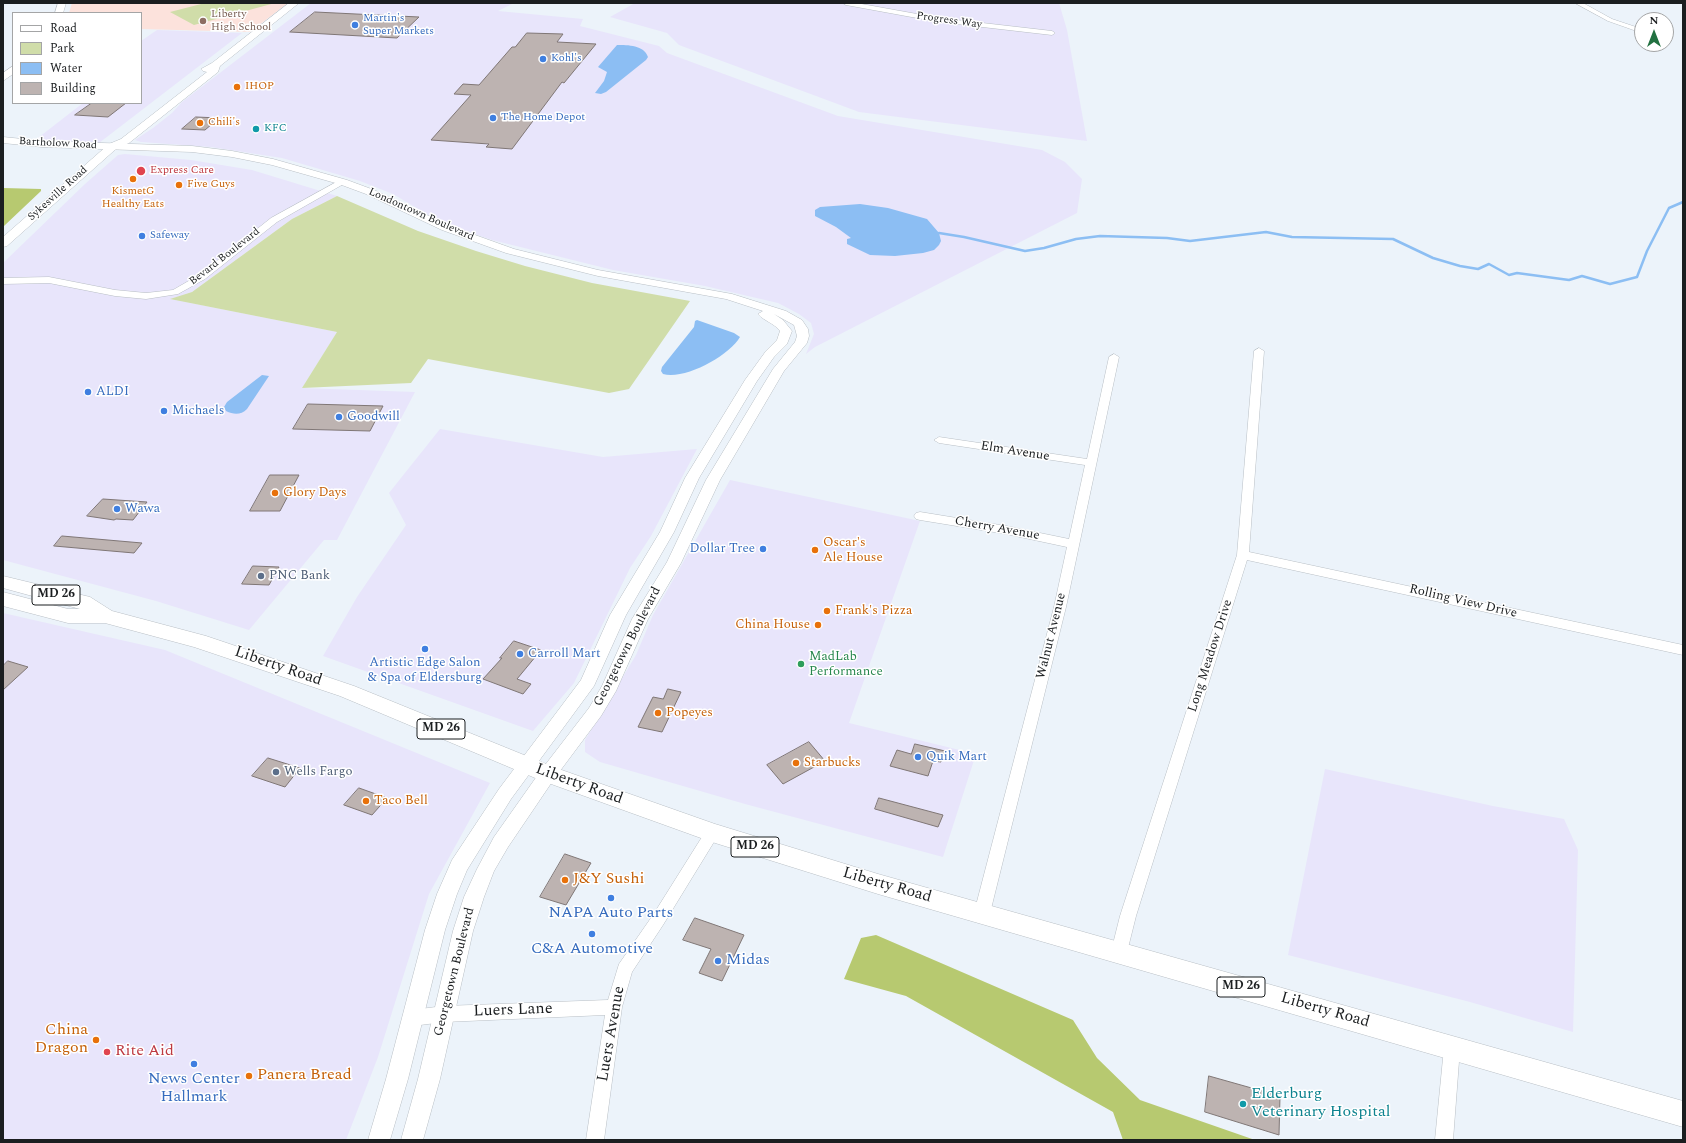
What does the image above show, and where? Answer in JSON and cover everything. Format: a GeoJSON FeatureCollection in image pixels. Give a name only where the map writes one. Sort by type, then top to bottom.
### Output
{"type":"FeatureCollection","features":[{"type":"Feature","properties":{"kind":"main road","name":"Sykesville Road"},"geometry":{"type":"LineString","coordinates":[[3,243],[110,148],[115,140],[203,70],[216,65],[296,3]]}},
{"type":"Feature","properties":{"kind":"main road","name":"Liberty Road"},"geometry":{"type":"LineString","coordinates":[[3,582],[83,602],[105,616]]}},
{"type":"Feature","properties":{"kind":"main road","name":"Liberty Road"},"geometry":{"type":"LineString","coordinates":[[3,599],[68,616],[105,616],[199,641],[347,691],[548,774],[712,833],[806,863],[1683,1114]]}},
{"type":"Feature","properties":{"kind":"street","name":"Progress Way"},"geometry":{"type":"LineString","coordinates":[[846,3],[938,20],[1052,33]]}},
{"type":"Feature","properties":{"kind":"street"},"geometry":{"type":"LineString","coordinates":[[1578,3],[1610,20],[1634,28]]}},
{"type":"Feature","properties":{"kind":"street"},"geometry":{"type":"LineString","coordinates":[[3,78],[12,70]]}},
{"type":"Feature","properties":{"kind":"street","name":"Bartholow Road"},"geometry":{"type":"LineString","coordinates":[[3,140],[110,148]]}},
{"type":"Feature","properties":{"kind":"street"},"geometry":{"type":"LineString","coordinates":[[3,145],[26,146],[42,144]]}},
{"type":"Feature","properties":{"kind":"street","name":"Bartholow Road"},"geometry":{"type":"LineString","coordinates":[[3,145],[31,148],[110,148]]}},
{"type":"Feature","properties":{"kind":"street","name":"Londontown Boulevard"},"geometry":{"type":"LineString","coordinates":[[110,148],[192,149],[232,154],[273,162],[338,184],[370,192],[446,228],[510,251],[575,268],[701,291],[747,306]]}},
{"type":"Feature","properties":{"kind":"street","name":"Bevard Boulevard"},"geometry":{"type":"LineString","coordinates":[[3,281],[49,280],[116,293],[146,296],[175,292],[202,277],[274,220],[338,184]]}},
{"type":"Feature","properties":{"kind":"street","name":"Georgetown Boulevard"},"geometry":{"type":"LineString","coordinates":[[379,1140],[398,1079],[435,930],[447,894],[459,866],[478,834],[526,765],[588,682],[618,615],[667,532],[692,478],[751,380],[761,365],[783,341],[786,335],[783,326],[775,319],[747,306]]}},
{"type":"Feature","properties":{"kind":"street","name":"Georgetown Boulevard"},"geometry":{"type":"LineString","coordinates":[[412,1140],[429,1079],[463,931],[474,897],[486,869],[501,842],[548,774],[595,712],[610,687],[640,619],[674,563],[713,480],[776,374],[802,342],[804,336],[798,323],[782,313],[747,306]]}},
{"type":"Feature","properties":{"kind":"street","name":"Long Meadow Drive"},"geometry":{"type":"LineString","coordinates":[[1119,952],[1128,916],[1243,555],[1259,351]]}},
{"type":"Feature","properties":{"kind":"street","name":"Walnut Avenue"},"geometry":{"type":"LineString","coordinates":[[982,913],[1060,607],[1114,357]]}},
{"type":"Feature","properties":{"kind":"street","name":"Elm Avenue"},"geometry":{"type":"LineString","coordinates":[[939,440],[1092,463]]}},
{"type":"Feature","properties":{"kind":"street","name":"Cherry Avenue"},"geometry":{"type":"LineString","coordinates":[[920,516],[1006,530],[1073,544]]}},
{"type":"Feature","properties":{"kind":"street","name":"Rolling View Drive"},"geometry":{"type":"LineString","coordinates":[[1243,555],[1683,650]]}},
{"type":"Feature","properties":{"kind":"street","name":"Luers Avenue"},"geometry":{"type":"LineString","coordinates":[[595,1140],[614,1007],[625,968],[658,920],[712,833]]}},
{"type":"Feature","properties":{"kind":"street","name":"Luers Lane"},"geometry":{"type":"LineString","coordinates":[[412,1018],[444,1014],[614,1007]]}},
{"type":"Feature","properties":{"kind":"street"},"geometry":{"type":"LineString","coordinates":[[1444,1140],[1452,1048]]}},
{"type":"Feature","properties":{"kind":"shaded area","name":"Liberty High School"},"geometry":{"type":"Polygon","coordinates":[[[72,3],[288,3],[250,32],[142,29],[142,12],[69,12],[72,3]]]}},
{"type":"Feature","properties":{"kind":"shaded area"},"geometry":{"type":"Polygon","coordinates":[[[311,3],[514,3],[498,11],[583,19],[580,26],[659,46],[667,53],[838,116],[1042,150],[1065,162],[1082,179],[1077,213],[815,347],[806,354],[814,334],[811,323],[799,314],[778,303],[705,286],[613,270],[492,240],[440,222],[393,194],[360,181],[282,158],[211,147],[141,142],[135,140],[153,128],[172,113],[182,102],[311,3]]]}},
{"type":"Feature","properties":{"kind":"shaded area"},"geometry":{"type":"Polygon","coordinates":[[[635,3],[1059,3],[1067,30],[1087,141],[859,112],[679,45],[667,33],[610,17],[635,3]]]}},
{"type":"Feature","properties":{"kind":"shaded area"},"geometry":{"type":"Polygon","coordinates":[[[157,30],[242,33],[99,143],[34,141],[82,104],[142,104],[142,40],[157,30]]]}},
{"type":"Feature","properties":{"kind":"shaded area"},"geometry":{"type":"Polygon","coordinates":[[[125,154],[191,160],[252,170],[337,196],[292,219],[192,292],[171,299],[337,332],[302,388],[415,392],[337,540],[324,540],[249,630],[156,601],[3,560],[3,263],[85,184],[118,155],[125,154]]]}},
{"type":"Feature","properties":{"kind":"shaded area"},"geometry":{"type":"Polygon","coordinates":[[[440,429],[603,457],[697,449],[651,536],[630,568],[574,683],[533,731],[323,656],[357,597],[406,525],[389,493],[440,429]]]}},
{"type":"Feature","properties":{"kind":"shaded area"},"geometry":{"type":"Polygon","coordinates":[[[730,480],[920,521],[849,723],[976,754],[943,857],[745,804],[600,762],[585,752],[585,740],[636,655],[653,615],[730,480]]]}},
{"type":"Feature","properties":{"kind":"shaded area"},"geometry":{"type":"Polygon","coordinates":[[[3,613],[165,650],[490,783],[429,894],[378,1057],[346,1140],[3,1140],[3,613]]]}},
{"type":"Feature","properties":{"kind":"shaded area"},"geometry":{"type":"Polygon","coordinates":[[[1325,769],[1493,806],[1564,819],[1578,850],[1573,1032],[1470,1002],[1288,955],[1325,769]]]}},
{"type":"Feature","properties":{"kind":"green space"},"geometry":{"type":"Polygon","coordinates":[[[205,3],[275,3],[194,25],[170,12],[205,3]]]}},
{"type":"Feature","properties":{"kind":"green space"},"geometry":{"type":"Polygon","coordinates":[[[3,188],[41,189],[41,191],[3,226],[3,188]]]}},
{"type":"Feature","properties":{"kind":"green space"},"geometry":{"type":"Polygon","coordinates":[[[337,196],[418,231],[525,266],[592,283],[690,301],[629,389],[609,393],[428,359],[411,383],[302,388],[337,332],[170,299],[192,292],[292,219],[337,196]]]}},
{"type":"Feature","properties":{"kind":"green space"},"geometry":{"type":"Polygon","coordinates":[[[876,935],[1073,1020],[1097,1058],[1140,1100],[1255,1140],[1123,1140],[1113,1112],[906,996],[844,979],[861,938],[876,935]]]}},
{"type":"Feature","properties":{"kind":"water"},"geometry":{"type":"Polygon","coordinates":[[[617,45],[635,46],[643,50],[648,57],[606,92],[601,94],[595,93],[604,81],[607,72],[598,67],[617,45]]]}},
{"type":"Feature","properties":{"kind":"water"},"geometry":{"type":"Polygon","coordinates":[[[860,204],[888,208],[927,219],[939,233],[941,241],[934,250],[923,253],[895,256],[870,255],[847,244],[847,239],[851,238],[836,227],[815,216],[815,210],[820,207],[860,204]]]}},
{"type":"Feature","properties":{"kind":"water"},"geometry":{"type":"Polygon","coordinates":[[[697,320],[734,333],[740,337],[726,352],[706,365],[683,373],[672,375],[663,374],[661,371],[662,367],[694,327],[695,321],[697,320]]]}},
{"type":"Feature","properties":{"kind":"water"},"geometry":{"type":"Polygon","coordinates":[[[262,375],[269,376],[247,409],[237,414],[226,411],[224,407],[227,402],[262,375]]]}},
{"type":"Feature","properties":{"kind":"building","name":"Martin's Super Markets"},"geometry":{"type":"Polygon","coordinates":[[[315,12],[419,17],[397,38],[290,32],[315,12]]]}},
{"type":"Feature","properties":{"kind":"building","name":"The Home Depot"},"geometry":{"type":"Polygon","coordinates":[[[527,33],[563,34],[557,42],[596,44],[564,83],[562,82],[512,149],[486,147],[489,144],[431,140],[471,95],[454,94],[463,84],[479,85],[512,47],[515,47],[527,33]]]}},
{"type":"Feature","properties":{"kind":"building"},"geometry":{"type":"Polygon","coordinates":[[[91,104],[125,104],[108,117],[75,115],[91,104]]]}},
{"type":"Feature","properties":{"kind":"building","name":"Chili's"},"geometry":{"type":"Polygon","coordinates":[[[196,117],[219,118],[205,130],[182,129],[196,117]]]}},
{"type":"Feature","properties":{"kind":"building","name":"Goodwill"},"geometry":{"type":"Polygon","coordinates":[[[308,404],[383,406],[370,431],[293,429],[308,404]]]}},
{"type":"Feature","properties":{"kind":"building","name":"Glory Days"},"geometry":{"type":"Polygon","coordinates":[[[270,475],[299,475],[280,511],[250,511],[270,475]]]}},
{"type":"Feature","properties":{"kind":"building","name":"Wawa"},"geometry":{"type":"Polygon","coordinates":[[[103,499],[147,502],[133,520],[114,520],[87,516],[103,499]]]}},
{"type":"Feature","properties":{"kind":"building","name":"Wawa"},"geometry":{"type":"Polygon","coordinates":[[[62,536],[142,543],[134,553],[54,546],[62,536]]]}},
{"type":"Feature","properties":{"kind":"building","name":"PNC Bank"},"geometry":{"type":"Polygon","coordinates":[[[253,566],[279,567],[269,585],[242,584],[253,566]]]}},
{"type":"Feature","properties":{"kind":"building"},"geometry":{"type":"Polygon","coordinates":[[[514,641],[541,650],[517,679],[531,684],[523,694],[483,679],[502,658],[500,658],[514,641]]]}},
{"type":"Feature","properties":{"kind":"building"},"geometry":{"type":"Polygon","coordinates":[[[8,661],[28,667],[3,690],[3,666],[8,661]]]}},
{"type":"Feature","properties":{"kind":"building","name":"Popeyes"},"geometry":{"type":"Polygon","coordinates":[[[668,689],[681,692],[662,732],[638,727],[653,697],[663,699],[668,689]]]}},
{"type":"Feature","properties":{"kind":"building","name":"Starbucks"},"geometry":{"type":"Polygon","coordinates":[[[809,742],[825,761],[783,784],[767,765],[809,742]]]}},
{"type":"Feature","properties":{"kind":"building","name":"Quik Mart"},"geometry":{"type":"Polygon","coordinates":[[[915,744],[945,751],[941,762],[933,761],[928,776],[890,766],[897,750],[911,754],[915,744]]]}},
{"type":"Feature","properties":{"kind":"building","name":"Wells Fargo"},"geometry":{"type":"Polygon","coordinates":[[[268,758],[300,768],[285,787],[252,776],[268,758]]]}},
{"type":"Feature","properties":{"kind":"building","name":"Taco Bell"},"geometry":{"type":"Polygon","coordinates":[[[359,788],[387,798],[372,815],[344,805],[359,788]]]}},
{"type":"Feature","properties":{"kind":"building"},"geometry":{"type":"Polygon","coordinates":[[[879,798],[943,815],[938,827],[875,809],[879,798]]]}},
{"type":"Feature","properties":{"kind":"building","name":"J&Y Sushi"},"geometry":{"type":"Polygon","coordinates":[[[565,854],[591,863],[566,905],[540,897],[565,854]]]}},
{"type":"Feature","properties":{"kind":"building","name":"Midas"},"geometry":{"type":"Polygon","coordinates":[[[695,918],[744,935],[722,981],[699,973],[711,949],[683,940],[695,918]]]}},
{"type":"Feature","properties":{"kind":"building","name":"Elderburg Veterinary Hospital"},"geometry":{"type":"Polygon","coordinates":[[[1209,1076],[1280,1096],[1279,1135],[1205,1112],[1209,1076]]]}},
{"type":"Feature","properties":{"kind":"waterway"},"geometry":{"type":"LineString","coordinates":[[939,233],[964,237],[1025,251],[1044,248],[1076,239],[1100,236],[1167,238],[1190,241],[1266,232],[1292,237],[1393,239],[1433,258],[1460,266],[1478,269],[1489,264],[1509,275],[1517,273],[1569,280],[1582,276],[1610,284],[1637,277],[1647,251],[1669,208],[1683,202]]}},
{"type":"Feature","properties":{"kind":"place","name":"Liberty High School"},"geometry":{"type":"Point","coordinates":[203,21]}},
{"type":"Feature","properties":{"kind":"place","name":"Martin's Super Markets"},"geometry":{"type":"Point","coordinates":[355,25]}},
{"type":"Feature","properties":{"kind":"place","name":"Kohl's"},"geometry":{"type":"Point","coordinates":[543,59]}},
{"type":"Feature","properties":{"kind":"place","name":"IHOP"},"geometry":{"type":"Point","coordinates":[237,87]}},
{"type":"Feature","properties":{"kind":"place","name":"The Home Depot"},"geometry":{"type":"Point","coordinates":[493,118]}},
{"type":"Feature","properties":{"kind":"place","name":"Chili's"},"geometry":{"type":"Point","coordinates":[200,123]}},
{"type":"Feature","properties":{"kind":"place","name":"KFC"},"geometry":{"type":"Point","coordinates":[256,129]}},
{"type":"Feature","properties":{"kind":"place","name":"Express Care"},"geometry":{"type":"Point","coordinates":[141,171]}},
{"type":"Feature","properties":{"kind":"place","name":"KismetG Healthy Eats"},"geometry":{"type":"Point","coordinates":[133,179]}},
{"type":"Feature","properties":{"kind":"place","name":"Five Guys"},"geometry":{"type":"Point","coordinates":[179,185]}},
{"type":"Feature","properties":{"kind":"place","name":"Safeway"},"geometry":{"type":"Point","coordinates":[142,236]}},
{"type":"Feature","properties":{"kind":"place","name":"ALDI"},"geometry":{"type":"Point","coordinates":[88,392]}},
{"type":"Feature","properties":{"kind":"place","name":"Michaels"},"geometry":{"type":"Point","coordinates":[164,411]}},
{"type":"Feature","properties":{"kind":"place","name":"Goodwill"},"geometry":{"type":"Point","coordinates":[339,417]}},
{"type":"Feature","properties":{"kind":"place","name":"Glory Days"},"geometry":{"type":"Point","coordinates":[275,493]}},
{"type":"Feature","properties":{"kind":"place","name":"Wawa"},"geometry":{"type":"Point","coordinates":[117,509]}},
{"type":"Feature","properties":{"kind":"place","name":"Dollar Tree"},"geometry":{"type":"Point","coordinates":[763,549]}},
{"type":"Feature","properties":{"kind":"place","name":"Oscar's Ale House"},"geometry":{"type":"Point","coordinates":[815,550]}},
{"type":"Feature","properties":{"kind":"place","name":"PNC Bank"},"geometry":{"type":"Point","coordinates":[261,576]}},
{"type":"Feature","properties":{"kind":"place","name":"Frank's Pizza"},"geometry":{"type":"Point","coordinates":[827,611]}},
{"type":"Feature","properties":{"kind":"place","name":"China House"},"geometry":{"type":"Point","coordinates":[818,625]}},
{"type":"Feature","properties":{"kind":"place","name":"Artistic Edge Salon & Spa of Eldersburg"},"geometry":{"type":"Point","coordinates":[425,649]}},
{"type":"Feature","properties":{"kind":"place","name":"Carroll Mart"},"geometry":{"type":"Point","coordinates":[520,654]}},
{"type":"Feature","properties":{"kind":"place","name":"MadLab Performance"},"geometry":{"type":"Point","coordinates":[801,664]}},
{"type":"Feature","properties":{"kind":"place","name":"Popeyes"},"geometry":{"type":"Point","coordinates":[658,713]}},
{"type":"Feature","properties":{"kind":"place","name":"Quik Mart"},"geometry":{"type":"Point","coordinates":[918,757]}},
{"type":"Feature","properties":{"kind":"place","name":"Starbucks"},"geometry":{"type":"Point","coordinates":[796,763]}},
{"type":"Feature","properties":{"kind":"place","name":"Wells Fargo"},"geometry":{"type":"Point","coordinates":[276,772]}},
{"type":"Feature","properties":{"kind":"place","name":"Taco Bell"},"geometry":{"type":"Point","coordinates":[366,801]}},
{"type":"Feature","properties":{"kind":"place","name":"J&Y Sushi"},"geometry":{"type":"Point","coordinates":[565,880]}},
{"type":"Feature","properties":{"kind":"place","name":"NAPA Auto Parts"},"geometry":{"type":"Point","coordinates":[611,898]}},
{"type":"Feature","properties":{"kind":"place","name":"C&A Automotive"},"geometry":{"type":"Point","coordinates":[592,934]}},
{"type":"Feature","properties":{"kind":"place","name":"Midas"},"geometry":{"type":"Point","coordinates":[718,961]}},
{"type":"Feature","properties":{"kind":"place","name":"China Dragon"},"geometry":{"type":"Point","coordinates":[96,1040]}},
{"type":"Feature","properties":{"kind":"place","name":"Rite Aid"},"geometry":{"type":"Point","coordinates":[107,1052]}},
{"type":"Feature","properties":{"kind":"place","name":"News Center Hallmark"},"geometry":{"type":"Point","coordinates":[194,1064]}},
{"type":"Feature","properties":{"kind":"place","name":"Panera Bread"},"geometry":{"type":"Point","coordinates":[249,1076]}},
{"type":"Feature","properties":{"kind":"place","name":"Elderburg Veterinary Hospital"},"geometry":{"type":"Point","coordinates":[1243,1104]}}]}
